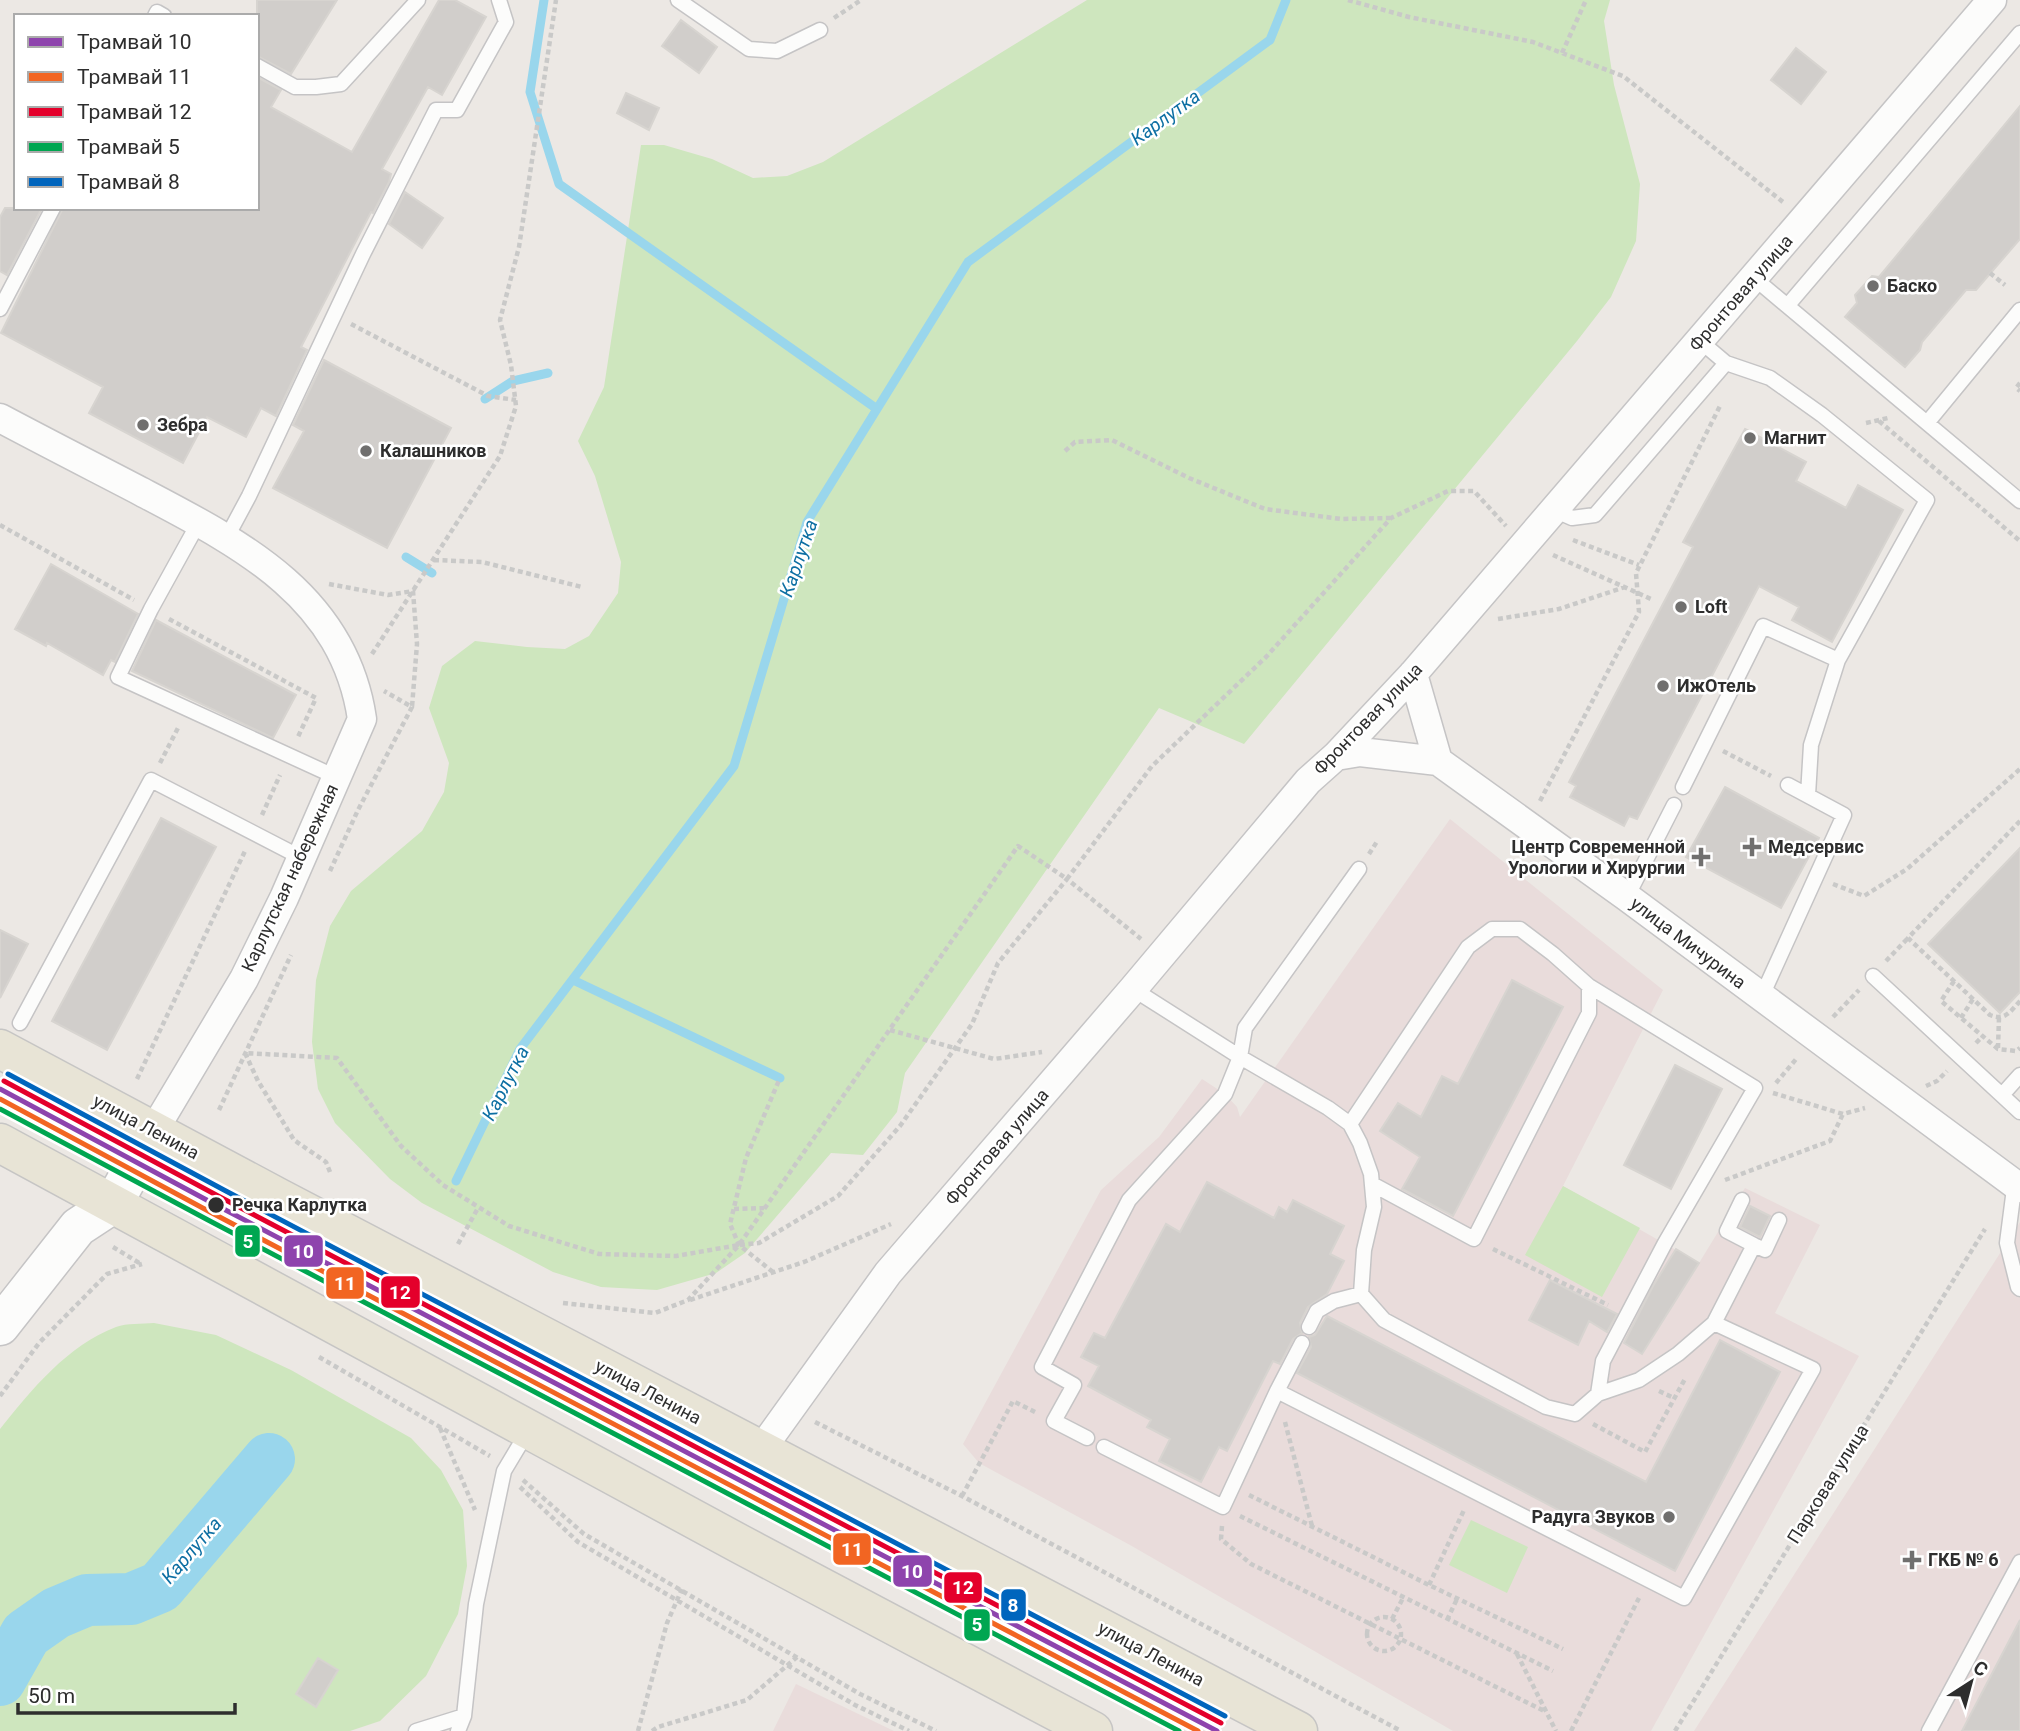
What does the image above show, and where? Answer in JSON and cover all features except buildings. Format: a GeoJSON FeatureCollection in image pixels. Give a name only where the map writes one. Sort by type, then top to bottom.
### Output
{"type":"FeatureCollection","features":[{"type":"Feature","properties":{"kind":"main road","name":"улица Ленина"},"geometry":{"type":"LineString","coordinates":[[10,1036],[154,1130],[1297,1731]]}},
{"type":"Feature","properties":{"kind":"main road"},"geometry":{"type":"LineString","coordinates":[[0,1326],[78,1227],[113,1204],[154,1130]]}},
{"type":"Feature","properties":{"kind":"main road"},"geometry":{"type":"LineString","coordinates":[[0,1143],[528,1430],[1094,1731]]}},
{"type":"Feature","properties":{"kind":"street","name":"Фронтовая улица"},"geometry":{"type":"LineString","coordinates":[[760,1451],[888,1273],[1308,781],[1336,757],[1413,674],[1992,0]]}},
{"type":"Feature","properties":{"kind":"street","name":"Карлутская набережная"},"geometry":{"type":"LineString","coordinates":[[0,418],[227,537],[293,587],[330,630],[359,700],[362,719],[302,858],[244,979],[154,1130]]}},
{"type":"Feature","properties":{"kind":"street"},"geometry":{"type":"LineString","coordinates":[[1413,674],[1438,761]]}},
{"type":"Feature","properties":{"kind":"street","name":"улица Мичурина"},"geometry":{"type":"LineString","coordinates":[[1336,757],[1360,752],[1438,761],[1898,1098],[2018,1182]]}},
{"type":"Feature","properties":{"kind":"lane"},"geometry":{"type":"LineString","coordinates":[[259,67],[295,87],[316,88],[341,84],[418,0]]}},
{"type":"Feature","properties":{"kind":"lane"},"geometry":{"type":"LineString","coordinates":[[227,537],[436,110],[457,110],[506,22],[499,0]]}},
{"type":"Feature","properties":{"kind":"lane"},"geometry":{"type":"LineString","coordinates":[[678,0],[749,49],[776,51],[820,30]]}},
{"type":"Feature","properties":{"kind":"lane"},"geometry":{"type":"LineString","coordinates":[[1788,305],[2020,33]]}},
{"type":"Feature","properties":{"kind":"lane"},"geometry":{"type":"LineString","coordinates":[[0,309],[53,210]]}},
{"type":"Feature","properties":{"kind":"lane"},"geometry":{"type":"LineString","coordinates":[[1754,278],[2020,500]]}},
{"type":"Feature","properties":{"kind":"lane"},"geometry":{"type":"LineString","coordinates":[[1927,423],[2020,310]]}},
{"type":"Feature","properties":{"kind":"lane"},"geometry":{"type":"LineString","coordinates":[[1700,341],[1727,363],[1770,378],[1822,415],[1927,500],[1838,660],[1811,745],[1808,795]]}},
{"type":"Feature","properties":{"kind":"lane"},"geometry":{"type":"LineString","coordinates":[[1555,510],[1572,519],[1595,515],[1727,363]]}},
{"type":"Feature","properties":{"kind":"lane"},"geometry":{"type":"LineString","coordinates":[[199,522],[151,609],[118,677],[336,777]]}},
{"type":"Feature","properties":{"kind":"lane"},"geometry":{"type":"LineString","coordinates":[[1683,787],[1763,626],[1838,660]]}},
{"type":"Feature","properties":{"kind":"lane"},"geometry":{"type":"LineString","coordinates":[[10,1036],[151,780],[302,858]]}},
{"type":"Feature","properties":{"kind":"lane"},"geometry":{"type":"LineString","coordinates":[[1761,998],[1844,815],[1788,785]]}},
{"type":"Feature","properties":{"kind":"lane"},"geometry":{"type":"LineString","coordinates":[[1627,897],[1674,804]]}},
{"type":"Feature","properties":{"kind":"lane"},"geometry":{"type":"LineString","coordinates":[[1087,1438],[1054,1422],[1073,1385],[1042,1367],[1129,1200],[1225,1094],[1240,1057],[1245,1028],[1359,869]]}},
{"type":"Feature","properties":{"kind":"lane"},"geometry":{"type":"LineString","coordinates":[[1350,1124],[1468,947],[1492,929],[1520,929],[1589,986],[1755,1088],[1695,1191],[1603,1361],[1598,1394]]}},
{"type":"Feature","properties":{"kind":"lane"},"geometry":{"type":"LineString","coordinates":[[1873,976],[2020,1112]]}},
{"type":"Feature","properties":{"kind":"lane"},"geometry":{"type":"LineString","coordinates":[[1372,1184],[1474,1239],[1589,1013],[1589,986]]}},
{"type":"Feature","properties":{"kind":"lane"},"geometry":{"type":"LineString","coordinates":[[1133,989],[1350,1124],[1371,1174],[1374,1207],[1364,1250],[1362,1293],[1384,1320],[1546,1407],[1575,1414],[1598,1394],[1639,1380],[1678,1354],[1714,1323],[1754,1245]]}},
{"type":"Feature","properties":{"kind":"lane"},"geometry":{"type":"LineString","coordinates":[[2002,1095],[2020,1075]]}},
{"type":"Feature","properties":{"kind":"lane"},"geometry":{"type":"LineString","coordinates":[[2018,1182],[2007,1243],[2020,1289]]}},
{"type":"Feature","properties":{"kind":"lane"},"geometry":{"type":"LineString","coordinates":[[1742,1200],[1727,1231],[1765,1250],[1779,1220]]}},
{"type":"Feature","properties":{"kind":"lane"},"geometry":{"type":"LineString","coordinates":[[1309,1327],[1317,1311],[1334,1301],[1362,1293]]}},
{"type":"Feature","properties":{"kind":"lane"},"geometry":{"type":"LineString","coordinates":[[1277,1391],[1684,1598],[1813,1369],[1714,1323]]}},
{"type":"Feature","properties":{"kind":"lane"},"geometry":{"type":"LineString","coordinates":[[1104,1447],[1223,1513],[1301,1343]]}},
{"type":"Feature","properties":{"kind":"lane"},"geometry":{"type":"LineString","coordinates":[[458,1731],[464,1716],[476,1604],[505,1469],[528,1430]]}},
{"type":"Feature","properties":{"kind":"lane"},"geometry":{"type":"LineString","coordinates":[[1929,1731],[2020,1562]]}},
{"type":"Feature","properties":{"kind":"lane"},"geometry":{"type":"LineString","coordinates":[[416,1731],[464,1716]]}},
{"type":"Feature","properties":{"kind":"path"},"geometry":{"type":"LineString","coordinates":[[514,388],[500,320],[519,247],[556,0]]}},
{"type":"Feature","properties":{"kind":"path"},"geometry":{"type":"LineString","coordinates":[[820,30],[861,0]]}},
{"type":"Feature","properties":{"kind":"path"},"geometry":{"type":"LineString","coordinates":[[1348,0],[1409,17],[1533,42],[1623,76],[1805,219]]}},
{"type":"Feature","properties":{"kind":"path"},"geometry":{"type":"LineString","coordinates":[[1562,53],[1586,0]]}},
{"type":"Feature","properties":{"kind":"path"},"geometry":{"type":"LineString","coordinates":[[1990,273],[2005,285]]}},
{"type":"Feature","properties":{"kind":"path"},"geometry":{"type":"LineString","coordinates":[[334,316],[488,396],[516,400]]}},
{"type":"Feature","properties":{"kind":"path"},"geometry":{"type":"LineString","coordinates":[[1527,826],[1639,612],[1636,573],[1639,565],[1725,395],[1770,378]]}},
{"type":"Feature","properties":{"kind":"path"},"geometry":{"type":"LineString","coordinates":[[2020,383],[2016,388],[2020,391]]}},
{"type":"Feature","properties":{"kind":"path"},"geometry":{"type":"LineString","coordinates":[[1878,420],[2020,541]]}},
{"type":"Feature","properties":{"kind":"path"},"geometry":{"type":"LineString","coordinates":[[1065,451],[1075,442],[1112,440],[1189,478],[1265,509],[1340,519],[1391,518]]}},
{"type":"Feature","properties":{"kind":"path"},"geometry":{"type":"LineString","coordinates":[[330,1172],[326,1162],[294,1140],[245,1053],[337,1058],[401,1146],[443,1185],[509,1226],[599,1254],[676,1256],[759,1243],[838,1196],[900,1126],[972,1024],[998,963],[1067,879],[1152,766],[1266,657],[1391,518],[1448,491],[1474,491],[1523,547]]}},
{"type":"Feature","properties":{"kind":"path"},"geometry":{"type":"LineString","coordinates":[[0,525],[316,698],[137,1079]]}},
{"type":"Feature","properties":{"kind":"path"},"geometry":{"type":"LineString","coordinates":[[1571,539],[1639,565]]}},
{"type":"Feature","properties":{"kind":"path"},"geometry":{"type":"LineString","coordinates":[[1562,559],[1651,599]]}},
{"type":"Feature","properties":{"kind":"path"},"geometry":{"type":"LineString","coordinates":[[433,560],[482,562],[582,587]]}},
{"type":"Feature","properties":{"kind":"path"},"geometry":{"type":"LineString","coordinates":[[1487,621],[1559,609],[1626,587]]}},
{"type":"Feature","properties":{"kind":"path"},"geometry":{"type":"LineString","coordinates":[[412,708],[417,644],[413,591]]}},
{"type":"Feature","properties":{"kind":"path"},"geometry":{"type":"LineString","coordinates":[[151,780],[188,709]]}},
{"type":"Feature","properties":{"kind":"path"},"geometry":{"type":"LineString","coordinates":[[1706,742],[1769,775]]}},
{"type":"Feature","properties":{"kind":"path"},"geometry":{"type":"LineString","coordinates":[[1815,878],[1864,896],[1906,869],[2020,769]]}},
{"type":"Feature","properties":{"kind":"path"},"geometry":{"type":"LineString","coordinates":[[2020,821],[1908,938],[1990,1015],[1999,1018],[2006,1016],[2020,1003]]}},
{"type":"Feature","properties":{"kind":"path"},"geometry":{"type":"LineString","coordinates":[[688,1300],[738,1245],[765,1208],[1018,846],[1067,879],[1143,941]]}},
{"type":"Feature","properties":{"kind":"path"},"geometry":{"type":"LineString","coordinates":[[1954,981],[1941,1001],[1998,1049],[2016,1051],[2020,1048]]}},
{"type":"Feature","properties":{"kind":"path"},"geometry":{"type":"LineString","coordinates":[[1961,1018],[1973,999]]}},
{"type":"Feature","properties":{"kind":"path"},"geometry":{"type":"LineString","coordinates":[[1998,1049],[1999,1018]]}},
{"type":"Feature","properties":{"kind":"path"},"geometry":{"type":"LineString","coordinates":[[890,1030],[994,1059],[1049,1052]]}},
{"type":"Feature","properties":{"kind":"path"},"geometry":{"type":"LineString","coordinates":[[773,1272],[738,1245],[730,1224],[746,1158],[780,1078]]}},
{"type":"Feature","properties":{"kind":"path"},"geometry":{"type":"LineString","coordinates":[[1755,1088],[1843,1114],[1898,1098]]}},
{"type":"Feature","properties":{"kind":"path"},"geometry":{"type":"LineString","coordinates":[[1695,1191],[1830,1141],[1843,1114]]}},
{"type":"Feature","properties":{"kind":"path"},"geometry":{"type":"LineString","coordinates":[[458,1244],[478,1208]]}},
{"type":"Feature","properties":{"kind":"path"},"geometry":{"type":"LineString","coordinates":[[734,1209],[765,1208]]}},
{"type":"Feature","properties":{"kind":"path"},"geometry":{"type":"LineString","coordinates":[[563,1303],[655,1313],[804,1262],[894,1223]]}},
{"type":"Feature","properties":{"kind":"path","name":"Парковая улица"},"geometry":{"type":"LineString","coordinates":[[1675,1731],[1980,1237]]}},
{"type":"Feature","properties":{"kind":"path"},"geometry":{"type":"LineString","coordinates":[[1474,1239],[1627,1315]]}},
{"type":"Feature","properties":{"kind":"path"},"geometry":{"type":"LineString","coordinates":[[0,1396],[39,1343],[107,1273],[142,1264],[113,1247]]}},
{"type":"Feature","properties":{"kind":"path"},"geometry":{"type":"LineString","coordinates":[[1575,1414],[1645,1452],[1714,1323]]}},
{"type":"Feature","properties":{"kind":"path"},"geometry":{"type":"LineString","coordinates":[[316,1355],[505,1469],[584,1534],[860,1694],[936,1731]]}},
{"type":"Feature","properties":{"kind":"path"},"geometry":{"type":"LineString","coordinates":[[1277,1391],[1312,1526]]}},
{"type":"Feature","properties":{"kind":"path"},"geometry":{"type":"LineString","coordinates":[[962,1496],[1013,1401]]}},
{"type":"Feature","properties":{"kind":"path"},"geometry":{"type":"LineString","coordinates":[[790,1408],[962,1496],[1401,1731]]}},
{"type":"Feature","properties":{"kind":"path"},"geometry":{"type":"LineString","coordinates":[[439,1427],[489,1543]]}},
{"type":"Feature","properties":{"kind":"path"},"geometry":{"type":"LineString","coordinates":[[505,1469],[578,1542],[855,1705],[909,1731]]}},
{"type":"Feature","properties":{"kind":"path"},"geometry":{"type":"LineString","coordinates":[[1233,1487],[1563,1649]]}},
{"type":"Feature","properties":{"kind":"path"},"geometry":{"type":"LineString","coordinates":[[1429,1585],[1473,1490]]}},
{"type":"Feature","properties":{"kind":"path"},"geometry":{"type":"LineString","coordinates":[[1546,1712],[1251,1564],[1221,1539],[1223,1513],[1552,1671]]}},
{"type":"Feature","properties":{"kind":"path"},"geometry":{"type":"LineString","coordinates":[[1572,1731],[1648,1580]]}},
{"type":"Feature","properties":{"kind":"path"},"geometry":{"type":"LineString","coordinates":[[638,1731],[667,1623],[682,1589]]}},
{"type":"Feature","properties":{"kind":"path"},"geometry":{"type":"LineString","coordinates":[[1392,1619],[1403,1598]]}},
{"type":"Feature","properties":{"kind":"path"},"geometry":{"type":"LineString","coordinates":[[1447,1620],[1457,1598]]}},
{"type":"Feature","properties":{"kind":"path"},"geometry":{"type":"LineString","coordinates":[[1381,1618],[1392,1619],[1400,1628],[1400,1639],[1394,1648],[1375,1648],[1368,1634],[1371,1624],[1381,1618]]}},
{"type":"Feature","properties":{"kind":"path"},"geometry":{"type":"LineString","coordinates":[[1517,1654],[1556,1731]]}},
{"type":"Feature","properties":{"kind":"path"},"geometry":{"type":"LineString","coordinates":[[652,1731],[747,1700],[797,1657]]}},
{"type":"Feature","properties":{"kind":"shaded area"},"geometry":{"type":"Polygon","coordinates":[[[1450,819],[1663,990],[1563,1186],[1699,1263],[1745,1188],[1820,1225],[1775,1313],[1859,1356],[1651,1731],[1453,1731],[1130,1545],[979,1463],[963,1444],[1101,1190],[1159,1137],[1202,1079],[1225,1094],[1237,1107],[1240,1117],[1450,819]],[[1550,1280],[1529,1320],[1578,1344],[1598,1305],[1550,1280]]]}},
{"type":"Feature","properties":{"kind":"shaded area","name":"ГКБ № 6"},"geometry":{"type":"Polygon","coordinates":[[[2020,1222],[2020,1731],[1694,1731],[1913,1389],[2020,1222]]]}},
{"type":"Feature","properties":{"kind":"shaded area"},"geometry":{"type":"Polygon","coordinates":[[[796,1684],[894,1731],[773,1731],[796,1684]]]}},
{"type":"Feature","properties":{"kind":"green space"},"geometry":{"type":"Polygon","coordinates":[[[1087,0],[1610,0],[1604,21],[1614,85],[1640,184],[1636,241],[1611,297],[1577,341],[1244,744],[1159,708],[905,1073],[897,1112],[863,1155],[831,1153],[745,1253],[716,1273],[657,1290],[601,1287],[553,1272],[422,1203],[390,1179],[335,1123],[318,1089],[312,1042],[316,980],[330,926],[351,891],[422,831],[444,792],[449,763],[429,708],[442,666],[475,641],[565,649],[589,636],[618,593],[621,562],[595,476],[578,441],[604,387],[641,145],[664,145],[712,159],[753,178],[787,176],[823,162],[1087,0]]]}},
{"type":"Feature","properties":{"kind":"green space"},"geometry":{"type":"Polygon","coordinates":[[[1563,1186],[1640,1228],[1602,1297],[1525,1255],[1563,1186]]]}},
{"type":"Feature","properties":{"kind":"green space"},"geometry":{"type":"Polygon","coordinates":[[[154,1323],[216,1335],[291,1370],[411,1438],[441,1470],[463,1510],[467,1566],[458,1614],[426,1676],[380,1721],[350,1731],[0,1731],[0,1429],[38,1384],[82,1345],[116,1327],[154,1323]]]}},
{"type":"Feature","properties":{"kind":"green space"},"geometry":{"type":"Polygon","coordinates":[[[1471,1520],[1528,1547],[1507,1593],[1449,1565],[1471,1520]]]}},
{"type":"Feature","properties":{"kind":"waterway"},"geometry":{"type":"LineString","coordinates":[[544,0],[530,92],[559,184],[877,409]]}},
{"type":"Feature","properties":{"kind":"waterway","name":"Карлутка"},"geometry":{"type":"LineString","coordinates":[[456,1181],[520,1049],[734,766],[807,522],[968,262],[1270,40],[1286,0]]}},
{"type":"Feature","properties":{"kind":"waterway"},"geometry":{"type":"LineString","coordinates":[[485,399],[513,381],[548,373]]}},
{"type":"Feature","properties":{"kind":"waterway"},"geometry":{"type":"LineString","coordinates":[[406,557],[432,573]]}},
{"type":"Feature","properties":{"kind":"waterway"},"geometry":{"type":"LineString","coordinates":[[573,980],[780,1078]]}},
{"type":"Feature","properties":{"kind":"waterway","name":"Карлутка"},"geometry":{"type":"LineString","coordinates":[[0,1680],[26,1634],[56,1613],[87,1600],[131,1599],[160,1587],[269,1459]]}},
{"type":"Feature","properties":{"kind":"tram line","name":"8"},"geometry":{"type":"LineString","coordinates":[[8,1074],[1225,1716]]}},
{"type":"Feature","properties":{"kind":"tram line","name":"12"},"geometry":{"type":"LineString","coordinates":[[4,1081],[1221,1723]]}},
{"type":"Feature","properties":{"kind":"tram line","name":"10"},"geometry":{"type":"LineString","coordinates":[[0,1089],[1217,1731]]}},
{"type":"Feature","properties":{"kind":"tram line","name":"11"},"geometry":{"type":"LineString","coordinates":[[0,1099],[1198,1731]]}},
{"type":"Feature","properties":{"kind":"tram line","name":"5"},"geometry":{"type":"LineString","coordinates":[[0,1109],[1179,1731]]}},
{"type":"Feature","properties":{"kind":"place","name":"Баско"},"geometry":{"type":"Point","coordinates":[1873,286]}},
{"type":"Feature","properties":{"kind":"place","name":"Зебра"},"geometry":{"type":"Point","coordinates":[143,425]}},
{"type":"Feature","properties":{"kind":"place","name":"Магнит"},"geometry":{"type":"Point","coordinates":[1750,438]}},
{"type":"Feature","properties":{"kind":"place","name":"Калашников"},"geometry":{"type":"Point","coordinates":[366,451]}},
{"type":"Feature","properties":{"kind":"place","name":"Loft"},"geometry":{"type":"Point","coordinates":[1681,607]}},
{"type":"Feature","properties":{"kind":"place","name":"ИжОтель"},"geometry":{"type":"Point","coordinates":[1663,686]}},
{"type":"Feature","properties":{"kind":"place","name":"Медсервис"},"geometry":{"type":"Point","coordinates":[1752,847]}},
{"type":"Feature","properties":{"kind":"place","name":"Центр Современной Урологии и Хирургии"},"geometry":{"type":"Point","coordinates":[1701,857]}},
{"type":"Feature","properties":{"kind":"place","name":"Речка Карлутка"},"geometry":{"type":"Point","coordinates":[216,1205]}},
{"type":"Feature","properties":{"kind":"place","name":"Радуга Звуков"},"geometry":{"type":"Point","coordinates":[1669,1517]}},
{"type":"Feature","properties":{"kind":"place","name":"ГКБ № 6"},"geometry":{"type":"Point","coordinates":[1912,1560]}}]}
